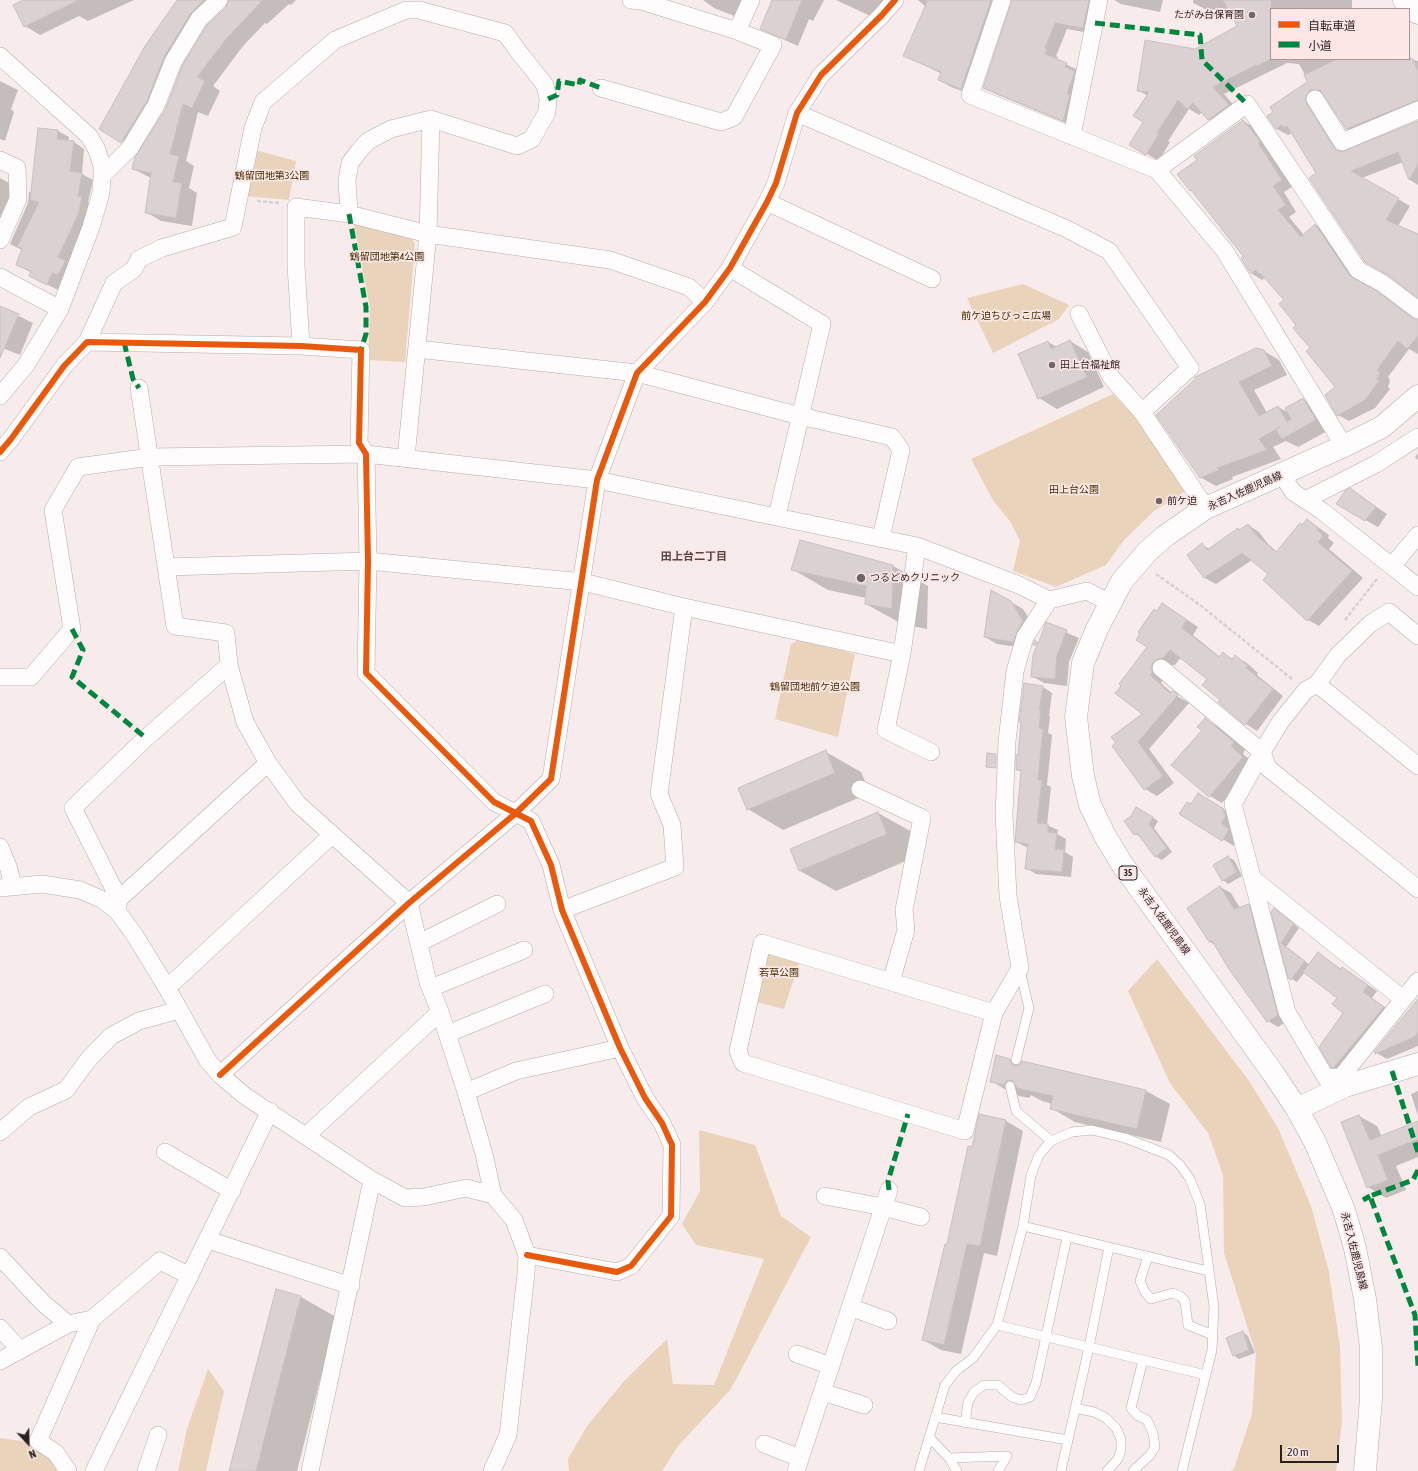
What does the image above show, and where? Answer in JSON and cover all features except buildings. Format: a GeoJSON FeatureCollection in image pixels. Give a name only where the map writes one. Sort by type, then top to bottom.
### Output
{"type":"FeatureCollection","features":[{"type":"Feature","properties":{"kind":"main road"},"geometry":{"type":"LineString","coordinates":[[1404,0],[1418,13]]}},
{"type":"Feature","properties":{"kind":"main road","name":"永吉入佐鹿児島線"},"geometry":{"type":"LineString","coordinates":[[1365,1471],[1371,1399],[1371,1356],[1365,1299],[1355,1248],[1344,1210],[1315,1142],[1297,1109],[1273,1073],[1122,864],[1105,836],[1090,805],[1083,776],[1076,717],[1083,663],[1110,603],[1122,581],[1148,551],[1165,536],[1206,508],[1282,475],[1382,427],[1418,396]]}},
{"type":"Feature","properties":{"kind":"main road"},"geometry":{"type":"LineString","coordinates":[[1297,1109],[1343,1082],[1418,1064]]}},
{"type":"Feature","properties":{"kind":"street"},"geometry":{"type":"LineString","coordinates":[[102,176],[130,148],[156,105],[173,62],[200,19],[219,0]]}},
{"type":"Feature","properties":{"kind":"street"},"geometry":{"type":"LineString","coordinates":[[601,88],[722,122],[734,117],[773,45],[737,31],[641,1],[631,0]]}},
{"type":"Feature","properties":{"kind":"street"},"geometry":{"type":"LineString","coordinates":[[737,31],[751,0]]}},
{"type":"Feature","properties":{"kind":"street"},"geometry":{"type":"LineString","coordinates":[[220,1075],[409,903],[516,813],[551,779],[583,582],[597,480],[637,373],[705,302],[730,268],[776,183],[797,113],[821,75],[882,15],[894,0]]}},
{"type":"Feature","properties":{"kind":"street"},"geometry":{"type":"LineString","coordinates":[[1002,0],[970,95],[1156,170],[1224,250],[1344,446]]}},
{"type":"Feature","properties":{"kind":"street"},"geometry":{"type":"LineString","coordinates":[[1072,136],[1099,0]]}},
{"type":"Feature","properties":{"kind":"street"},"geometry":{"type":"LineString","coordinates":[[0,452],[64,366],[87,342],[114,283],[134,268],[139,259],[162,248],[233,226],[253,128],[263,102],[335,40],[406,10],[419,10],[505,32],[545,85],[548,98],[547,112],[532,139],[517,146],[431,119],[391,129],[368,141],[358,151],[350,164],[347,180],[349,214]]}},
{"type":"Feature","properties":{"kind":"street"},"geometry":{"type":"LineString","coordinates":[[0,56],[89,136],[97,150],[102,166],[101,194],[91,227],[60,309],[26,365],[0,396]]}},
{"type":"Feature","properties":{"kind":"street"},"geometry":{"type":"LineString","coordinates":[[1315,99],[1342,142],[1418,110]]}},
{"type":"Feature","properties":{"kind":"street"},"geometry":{"type":"LineString","coordinates":[[1156,170],[1247,104],[1358,270],[1382,283],[1418,310]]}},
{"type":"Feature","properties":{"kind":"street"},"geometry":{"type":"LineString","coordinates":[[797,113],[1067,228],[1110,250],[1190,368],[1142,412]]}},
{"type":"Feature","properties":{"kind":"street"},"geometry":{"type":"LineString","coordinates":[[406,458],[428,234],[431,119]]}},
{"type":"Feature","properties":{"kind":"street"},"geometry":{"type":"LineString","coordinates":[[0,160],[17,168],[18,199],[0,240]]}},
{"type":"Feature","properties":{"kind":"street"},"geometry":{"type":"LineString","coordinates":[[767,202],[932,280]]}},
{"type":"Feature","properties":{"kind":"street"},"geometry":{"type":"LineString","coordinates":[[301,346],[296,265],[296,207],[349,214],[428,234],[610,260],[689,287],[705,302]]}},
{"type":"Feature","properties":{"kind":"street"},"geometry":{"type":"LineString","coordinates":[[730,268],[822,324],[777,516]]}},
{"type":"Feature","properties":{"kind":"street"},"geometry":{"type":"LineString","coordinates":[[0,277],[60,309]]}},
{"type":"Feature","properties":{"kind":"street"},"geometry":{"type":"LineString","coordinates":[[1079,314],[1111,376],[1142,412],[1206,508]]}},
{"type":"Feature","properties":{"kind":"street"},"geometry":{"type":"LineString","coordinates":[[87,342],[301,346],[361,350],[359,443],[366,454],[368,561],[366,673],[494,802],[531,821],[551,865],[562,910],[620,1048],[645,1098],[662,1123],[672,1145],[670,1216],[631,1266],[617,1272],[527,1255]]}},
{"type":"Feature","properties":{"kind":"street"},"geometry":{"type":"LineString","coordinates":[[417,349],[637,373],[800,416],[892,437],[901,450],[881,538]]}},
{"type":"Feature","properties":{"kind":"street"},"geometry":{"type":"LineString","coordinates":[[139,388],[168,567],[175,626],[226,633],[229,665],[245,722],[268,763],[298,804],[409,903],[431,988],[466,1092],[484,1154],[493,1195],[514,1220],[527,1255],[508,1435],[492,1471]]}},
{"type":"Feature","properties":{"kind":"street"},"geometry":{"type":"LineString","coordinates":[[1305,500],[1376,464],[1418,437]]}},
{"type":"Feature","properties":{"kind":"street"},"geometry":{"type":"LineString","coordinates":[[0,677],[31,677],[72,629],[53,510],[78,467],[150,457],[366,454],[597,480],[917,546],[1019,585],[1049,600],[1087,591],[1110,603]]}},
{"type":"Feature","properties":{"kind":"street"},"geometry":{"type":"LineString","coordinates":[[1282,475],[1293,492],[1418,587]]}},
{"type":"Feature","properties":{"kind":"street"},"geometry":{"type":"LineString","coordinates":[[1392,566],[1418,535]]}},
{"type":"Feature","properties":{"kind":"street"},"geometry":{"type":"LineString","coordinates":[[917,546],[902,654],[886,730],[931,752]]}},
{"type":"Feature","properties":{"kind":"street"},"geometry":{"type":"LineString","coordinates":[[168,567],[368,561],[583,582],[684,607],[902,654]]}},
{"type":"Feature","properties":{"kind":"street"},"geometry":{"type":"LineString","coordinates":[[994,1013],[762,944],[738,1051],[743,1063],[965,1131],[994,1013],[1020,968],[1008,896],[1004,814],[1006,741],[1015,671],[1025,637],[1049,600]]}},
{"type":"Feature","properties":{"kind":"street"},"geometry":{"type":"LineString","coordinates":[[562,910],[675,867],[672,824],[659,794],[684,607]]}},
{"type":"Feature","properties":{"kind":"street"},"geometry":{"type":"LineString","coordinates":[[1418,636],[1389,612],[1370,624],[1338,655],[1312,687],[1281,721],[1233,804],[1287,1012],[1326,1078],[1343,1082],[1418,980]]}},
{"type":"Feature","properties":{"kind":"street"},"geometry":{"type":"LineString","coordinates":[[229,665],[146,738],[73,808],[118,905],[208,1061],[220,1075],[245,1096],[372,1180],[405,1198],[424,1197],[466,1188],[493,1195]]}},
{"type":"Feature","properties":{"kind":"street"},"geometry":{"type":"LineString","coordinates":[[1161,668],[1262,752],[1268,768],[1418,889]]}},
{"type":"Feature","properties":{"kind":"street"},"geometry":{"type":"LineString","coordinates":[[1312,687],[1418,766]]}},
{"type":"Feature","properties":{"kind":"street"},"geometry":{"type":"LineString","coordinates":[[118,905],[268,763]]}},
{"type":"Feature","properties":{"kind":"street"},"geometry":{"type":"LineString","coordinates":[[860,789],[922,818],[904,910],[906,930],[891,982]]}},
{"type":"Feature","properties":{"kind":"street"},"geometry":{"type":"LineString","coordinates":[[167,988],[332,835]]}},
{"type":"Feature","properties":{"kind":"street"},"geometry":{"type":"LineString","coordinates":[[0,847],[9,869],[7,888],[42,884],[80,890],[102,900],[118,905]]}},
{"type":"Feature","properties":{"kind":"street"},"geometry":{"type":"LineString","coordinates":[[1252,878],[1403,999]]}},
{"type":"Feature","properties":{"kind":"street"},"geometry":{"type":"LineString","coordinates":[[419,943],[497,904]]}},
{"type":"Feature","properties":{"kind":"street"},"geometry":{"type":"LineString","coordinates":[[431,988],[524,950]]}},
{"type":"Feature","properties":{"kind":"street"},"geometry":{"type":"LineString","coordinates":[[447,1034],[545,994]]}},
{"type":"Feature","properties":{"kind":"street"},"geometry":{"type":"LineString","coordinates":[[0,1132],[29,1107],[66,1090],[88,1060],[111,1036],[140,1021],[179,1010]]}},
{"type":"Feature","properties":{"kind":"street"},"geometry":{"type":"LineString","coordinates":[[306,1136],[440,1012]]}},
{"type":"Feature","properties":{"kind":"street"},"geometry":{"type":"LineString","coordinates":[[466,1092],[516,1071],[620,1048]]}},
{"type":"Feature","properties":{"kind":"street"},"geometry":{"type":"LineString","coordinates":[[94,1471],[270,1112]]}},
{"type":"Feature","properties":{"kind":"street"},"geometry":{"type":"LineString","coordinates":[[164,1152],[232,1191]]}},
{"type":"Feature","properties":{"kind":"street"},"geometry":{"type":"LineString","coordinates":[[310,1471],[351,1286],[372,1180]]}},
{"type":"Feature","properties":{"kind":"street"},"geometry":{"type":"LineString","coordinates":[[764,1444],[798,1464],[889,1190]]}},
{"type":"Feature","properties":{"kind":"street"},"geometry":{"type":"LineString","coordinates":[[825,1196],[884,1207],[921,1217]]}},
{"type":"Feature","properties":{"kind":"street"},"geometry":{"type":"LineString","coordinates":[[208,1240],[351,1286]]}},
{"type":"Feature","properties":{"kind":"street"},"geometry":{"type":"LineString","coordinates":[[0,1257],[43,1303],[68,1324]]}},
{"type":"Feature","properties":{"kind":"street"},"geometry":{"type":"LineString","coordinates":[[68,1471],[56,1453],[38,1441],[92,1319],[160,1261],[190,1276]]}},
{"type":"Feature","properties":{"kind":"street"},"geometry":{"type":"LineString","coordinates":[[850,1307],[888,1321]]}},
{"type":"Feature","properties":{"kind":"street"},"geometry":{"type":"LineString","coordinates":[[0,1360],[68,1324],[92,1319]]}},
{"type":"Feature","properties":{"kind":"street"},"geometry":{"type":"LineString","coordinates":[[0,1328],[19,1349]]}},
{"type":"Feature","properties":{"kind":"street"},"geometry":{"type":"LineString","coordinates":[[797,1354],[831,1366]]}},
{"type":"Feature","properties":{"kind":"street"},"geometry":{"type":"LineString","coordinates":[[822,1392],[864,1404]]}},
{"type":"Feature","properties":{"kind":"street"},"geometry":{"type":"LineString","coordinates":[[146,1471],[158,1435]]}},
{"type":"Feature","properties":{"kind":"lane"},"geometry":{"type":"LineString","coordinates":[[1016,1060],[1029,1008],[1020,968]]}},
{"type":"Feature","properties":{"kind":"lane"},"geometry":{"type":"LineString","coordinates":[[1010,1086],[1016,1111],[1051,1141]]}},
{"type":"Feature","properties":{"kind":"lane"},"geometry":{"type":"LineString","coordinates":[[919,1471],[945,1385],[956,1371],[973,1358],[997,1325],[1023,1226],[1031,1175],[1038,1155],[1051,1141],[1072,1132],[1092,1130],[1125,1138],[1169,1155],[1180,1165],[1190,1179],[1200,1204],[1214,1307],[1212,1350],[1182,1471]]}},
{"type":"Feature","properties":{"kind":"lane"},"geometry":{"type":"LineString","coordinates":[[1023,1226],[1208,1271]]}},
{"type":"Feature","properties":{"kind":"lane"},"geometry":{"type":"LineString","coordinates":[[965,1422],[968,1402],[974,1392],[984,1385],[998,1384],[1012,1397],[1021,1400],[1030,1397],[1036,1383],[1068,1236]]}},
{"type":"Feature","properties":{"kind":"lane"},"geometry":{"type":"LineString","coordinates":[[1061,1471],[1089,1347],[1109,1247]]}},
{"type":"Feature","properties":{"kind":"lane"},"geometry":{"type":"LineString","coordinates":[[1148,1256],[1140,1281],[1145,1292],[1151,1299],[1172,1293],[1180,1296],[1185,1301],[1188,1325],[1213,1335]]}},
{"type":"Feature","properties":{"kind":"lane"},"geometry":{"type":"LineString","coordinates":[[997,1325],[1206,1375]]}},
{"type":"Feature","properties":{"kind":"lane"},"geometry":{"type":"LineString","coordinates":[[1133,1471],[1150,1455],[1155,1447],[1153,1433],[1147,1420],[1137,1415],[1131,1408],[1143,1360]]}},
{"type":"Feature","properties":{"kind":"lane"},"geometry":{"type":"LineString","coordinates":[[1075,1408],[1094,1412],[1106,1418],[1116,1428],[1121,1439],[1121,1450],[1118,1459],[1106,1471]]}},
{"type":"Feature","properties":{"kind":"lane"},"geometry":{"type":"LineString","coordinates":[[935,1417],[1068,1440]]}},
{"type":"Feature","properties":{"kind":"lane"},"geometry":{"type":"LineString","coordinates":[[930,1437],[949,1458],[957,1471]]}},
{"type":"Feature","properties":{"kind":"lane"},"geometry":{"type":"LineString","coordinates":[[949,1458],[1007,1456],[998,1471]]}},
{"type":"Feature","properties":{"kind":"path"},"geometry":{"type":"LineString","coordinates":[[238,199],[287,203],[296,207]]}},
{"type":"Feature","properties":{"kind":"path"},"geometry":{"type":"LineString","coordinates":[[1156,574],[1312,687]]}},
{"type":"Feature","properties":{"kind":"green space","name":"鶴留団地第3公園"},"geometry":{"type":"Polygon","coordinates":[[[255,150],[296,161],[289,200],[246,196],[255,150]]]}},
{"type":"Feature","properties":{"kind":"green space","name":"鶴留団地第4公園"},"geometry":{"type":"Polygon","coordinates":[[[354,223],[410,235],[415,244],[405,362],[368,360],[370,308],[354,223]]]}},
{"type":"Feature","properties":{"kind":"green space","name":"前ケ迫ちびっこ広場"},"geometry":{"type":"Polygon","coordinates":[[[1023,284],[1069,305],[1059,319],[993,353],[967,298],[1023,284]]]}},
{"type":"Feature","properties":{"kind":"green space","name":"田上台公園"},"geometry":{"type":"Polygon","coordinates":[[[1113,394],[1133,415],[1186,491],[1154,511],[1125,539],[1106,565],[1056,587],[1013,571],[1020,541],[1010,521],[994,502],[971,459],[1113,394]]]}},
{"type":"Feature","properties":{"kind":"green space","name":"鶴留団地前ケ迫公園"},"geometry":{"type":"Polygon","coordinates":[[[799,640],[855,654],[838,737],[775,719],[791,644],[799,640]]]}},
{"type":"Feature","properties":{"kind":"green space","name":"若草公園"},"geometry":{"type":"Polygon","coordinates":[[[772,952],[800,960],[784,1009],[756,1002],[765,956],[772,952]]]}},
{"type":"Feature","properties":{"kind":"green space"},"geometry":{"type":"Polygon","coordinates":[[[1157,959],[1249,1081],[1278,1128],[1311,1206],[1329,1272],[1340,1347],[1342,1421],[1336,1471],[1231,1471],[1234,1468],[1252,1414],[1256,1354],[1224,1253],[1223,1175],[1208,1133],[1170,1083],[1128,991],[1157,959]]]}},
{"type":"Feature","properties":{"kind":"green space"},"geometry":{"type":"Polygon","coordinates":[[[699,1130],[755,1145],[781,1216],[811,1237],[731,1389],[678,1446],[662,1471],[569,1471],[568,1459],[587,1426],[625,1380],[667,1339],[673,1384],[714,1385],[764,1259],[696,1245],[682,1224],[700,1191],[699,1130]]]}},
{"type":"Feature","properties":{"kind":"green space"},"geometry":{"type":"Polygon","coordinates":[[[208,1369],[224,1391],[206,1471],[178,1471],[187,1429],[208,1369]]]}},
{"type":"Feature","properties":{"kind":"green space"},"geometry":{"type":"Polygon","coordinates":[[[0,1438],[28,1442],[48,1450],[60,1471],[0,1471],[0,1438]]]}},
{"type":"Feature","properties":{"kind":"marked path"},"geometry":{"type":"LineString","coordinates":[[1095,23],[1200,35],[1202,60],[1247,104]]}},
{"type":"Feature","properties":{"kind":"marked path"},"geometry":{"type":"LineString","coordinates":[[548,99],[557,95],[559,81],[579,85],[580,80],[601,88]]}},
{"type":"Feature","properties":{"kind":"marked path"},"geometry":{"type":"LineString","coordinates":[[349,214],[366,307],[366,334],[361,350]]}},
{"type":"Feature","properties":{"kind":"marked path"},"geometry":{"type":"LineString","coordinates":[[124,342],[133,379],[139,388]]}},
{"type":"Feature","properties":{"kind":"marked path"},"geometry":{"type":"LineString","coordinates":[[72,629],[83,650],[72,677],[146,738]]}},
{"type":"Feature","properties":{"kind":"marked path"},"geometry":{"type":"LineString","coordinates":[[1392,1071],[1418,1152]]}},
{"type":"Feature","properties":{"kind":"marked path"},"geometry":{"type":"LineString","coordinates":[[889,1190],[888,1181],[908,1114]]}},
{"type":"Feature","properties":{"kind":"marked path"},"geometry":{"type":"LineString","coordinates":[[1418,1170],[1413,1180],[1370,1196],[1415,1315],[1418,1366]]}},
{"type":"Feature","properties":{"kind":"marked path"},"geometry":{"type":"LineString","coordinates":[[1363,1200],[1370,1196]]}},
{"type":"Feature","properties":{"kind":"cycle path"},"geometry":{"type":"LineString","coordinates":[[220,1075],[409,903],[516,813],[551,779],[597,480],[637,373],[705,302],[730,268],[776,183],[797,113],[821,75],[882,15],[895,0]]}},
{"type":"Feature","properties":{"kind":"cycle path"},"geometry":{"type":"LineString","coordinates":[[0,452],[64,366],[87,342],[301,346],[361,350],[359,443],[366,454],[368,561],[366,673],[494,802],[531,821],[551,865],[562,910],[620,1048],[645,1098],[662,1123],[672,1145],[671,1216],[631,1266],[617,1272],[527,1255]]}},
{"type":"Feature","properties":{"kind":"place","name":"たがみ台保育園"},"geometry":{"type":"Point","coordinates":[1252,15]}},
{"type":"Feature","properties":{"kind":"place","name":"田上台福祉館"},"geometry":{"type":"Point","coordinates":[1052,365]}},
{"type":"Feature","properties":{"kind":"place","name":"前ケ迫"},"geometry":{"type":"Point","coordinates":[1159,501]}},
{"type":"Feature","properties":{"kind":"place","name":"つるどめクリニック"},"geometry":{"type":"Point","coordinates":[861,578]}},
{"type":"Feature","properties":{"kind":"district","name":"田上台二丁目"},"geometry":{"type":"Point","coordinates":[694,557]}}]}
